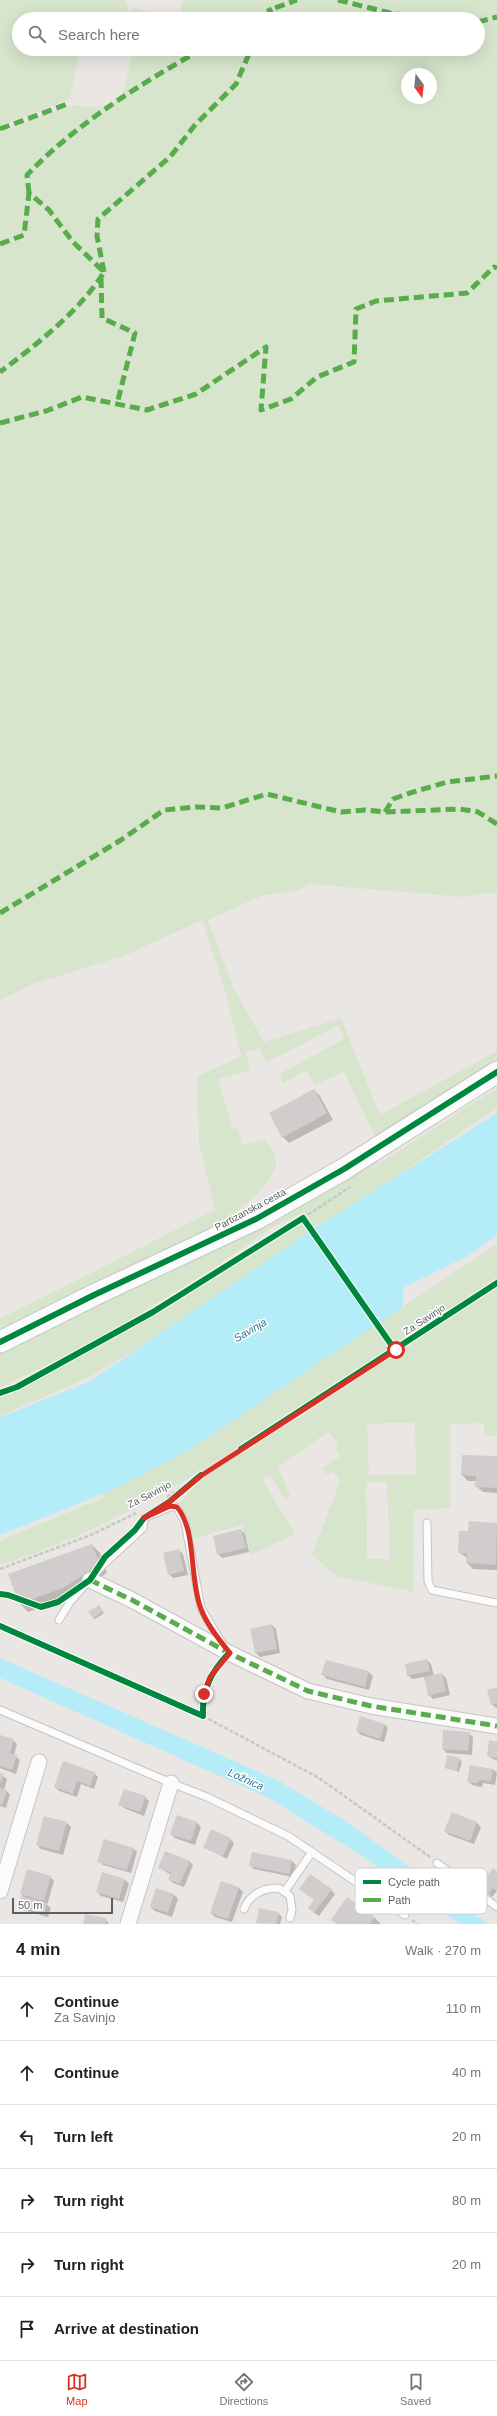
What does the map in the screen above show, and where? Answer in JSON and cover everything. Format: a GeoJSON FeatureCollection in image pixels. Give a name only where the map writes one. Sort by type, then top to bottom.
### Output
{"type":"FeatureCollection","features":[{"type":"Feature","properties":{"kind":"street","name":"Partizanska cesta"},"geometry":{"type":"LineString","coordinates":[[0,1342],[94,1295],[256,1219],[344,1169],[497,1072]]}},
{"type":"Feature","properties":{"kind":"street"},"geometry":{"type":"LineString","coordinates":[[90,1580],[132,1600],[230,1653],[308,1691],[371,1706],[497,1726]]}},
{"type":"Feature","properties":{"kind":"street"},"geometry":{"type":"LineString","coordinates":[[0,1891],[39,1762]]}},
{"type":"Feature","properties":{"kind":"street"},"geometry":{"type":"LineString","coordinates":[[128,1924],[171,1783]]}},
{"type":"Feature","properties":{"kind":"lane"},"geometry":{"type":"LineString","coordinates":[[59,1620],[70,1602],[90,1580],[143,1528],[144,1518],[170,1506],[177,1507],[185,1522],[201,1608],[217,1637],[230,1653]]}},
{"type":"Feature","properties":{"kind":"lane"},"geometry":{"type":"LineString","coordinates":[[427,1523],[428,1581],[432,1590],[497,1603]]}},
{"type":"Feature","properties":{"kind":"lane"},"geometry":{"type":"LineString","coordinates":[[0,1710],[207,1797],[288,1836],[355,1881]]}},
{"type":"Feature","properties":{"kind":"lane"},"geometry":{"type":"LineString","coordinates":[[285,1891],[312,1852]]}},
{"type":"Feature","properties":{"kind":"lane"},"geometry":{"type":"LineString","coordinates":[[437,1863],[444,1868]]}},
{"type":"Feature","properties":{"kind":"lane"},"geometry":{"type":"LineString","coordinates":[[244,1909],[248,1899],[259,1892],[270,1888],[279,1888],[290,1896],[292,1904],[290,1918]]}},
{"type":"Feature","properties":{"kind":"lane"},"geometry":{"type":"LineString","coordinates":[[487,1900],[497,1907]]}},
{"type":"Feature","properties":{"kind":"path"},"geometry":{"type":"LineString","coordinates":[[296,1222],[303,1218],[308,1224]]}},
{"type":"Feature","properties":{"kind":"path"},"geometry":{"type":"LineString","coordinates":[[144,1518],[169,1502],[202,1475]]}},
{"type":"Feature","properties":{"kind":"path"},"geometry":{"type":"LineString","coordinates":[[196,1713],[203,1714],[319,1778],[437,1863]]}},
{"type":"Feature","properties":{"kind":"green space"},"geometry":{"type":"Polygon","coordinates":[[[0,0],[125,0],[129,12],[12,12],[12,56],[79,56],[70,99],[0,126],[0,0]]]}},
{"type":"Feature","properties":{"kind":"green space"},"geometry":{"type":"Polygon","coordinates":[[[190,0],[497,0],[497,892],[464,897],[308,884],[301,890],[261,896],[208,920],[233,987],[264,1042],[341,1018],[380,1115],[497,1051],[497,1062],[376,1139],[344,1072],[314,1085],[307,1070],[282,1084],[280,1074],[344,1039],[339,1025],[266,1062],[260,1048],[246,1052],[250,1070],[218,1079],[233,1129],[238,1128],[242,1145],[264,1139],[275,1157],[276,1164],[268,1182],[250,1200],[240,1207],[238,1217],[0,1334],[0,1319],[215,1210],[199,1143],[197,1077],[241,1056],[222,980],[202,920],[126,955],[33,984],[0,1000],[0,133],[25,122],[74,105],[105,108],[122,97],[132,56],[485,56],[485,12],[181,12],[182,2],[190,0]]]}},
{"type":"Feature","properties":{"kind":"green space"},"geometry":{"type":"Polygon","coordinates":[[[135,7],[149,12],[129,12],[135,7]]]}},
{"type":"Feature","properties":{"kind":"green space"},"geometry":{"type":"Polygon","coordinates":[[[497,1088],[497,1108],[161,1335],[85,1379],[0,1416],[0,1391],[77,1356],[275,1235],[242,1253],[308,1210],[271,1228],[214,1268],[87,1346],[0,1387],[0,1349],[390,1151],[366,1172],[497,1088]]]}},
{"type":"Feature","properties":{"kind":"green space"},"geometry":{"type":"Polygon","coordinates":[[[497,1244],[497,1278],[303,1406],[176,1485],[108,1522],[73,1538],[0,1565],[0,1541],[105,1497],[101,1493],[401,1308],[497,1244]]]}},
{"type":"Feature","properties":{"kind":"green space"},"geometry":{"type":"Polygon","coordinates":[[[497,1286],[497,1436],[484,1436],[484,1423],[450,1424],[450,1508],[414,1510],[414,1592],[336,1576],[312,1554],[340,1481],[333,1472],[326,1474],[322,1468],[340,1456],[335,1447],[338,1443],[328,1432],[278,1467],[290,1495],[285,1500],[270,1475],[262,1479],[295,1534],[251,1555],[242,1525],[192,1539],[188,1521],[179,1504],[205,1475],[311,1410],[497,1286]],[[415,1422],[367,1424],[369,1475],[416,1474],[415,1422]],[[366,1482],[367,1558],[390,1560],[387,1482],[366,1482]]]}},
{"type":"Feature","properties":{"kind":"water","name":"Savinja"},"geometry":{"type":"Polygon","coordinates":[[[497,1113],[497,1235],[468,1256],[403,1288],[403,1307],[188,1451],[110,1491],[0,1535],[0,1417],[89,1382],[312,1230],[497,1113]]]}},
{"type":"Feature","properties":{"kind":"water","name":"Ložnica"},"geometry":{"type":"Polygon","coordinates":[[[0,1658],[279,1781],[347,1822],[411,1868],[379,1868],[267,1797],[0,1678],[0,1658]]]}},
{"type":"Feature","properties":{"kind":"water"},"geometry":{"type":"Polygon","coordinates":[[[446,1914],[474,1914],[488,1924],[460,1924],[446,1914]]]}},
{"type":"Feature","properties":{"kind":"building"},"geometry":{"type":"Polygon","coordinates":[[[314,1089],[327,1113],[282,1138],[269,1113],[314,1089]]]}},
{"type":"Feature","properties":{"kind":"building"},"geometry":{"type":"Polygon","coordinates":[[[462,1455],[497,1456],[497,1488],[475,1487],[476,1476],[461,1475],[462,1455]]]}},
{"type":"Feature","properties":{"kind":"building"},"geometry":{"type":"Polygon","coordinates":[[[469,1521],[497,1523],[496,1565],[466,1563],[467,1553],[458,1553],[459,1531],[468,1531],[469,1521]]]}},
{"type":"Feature","properties":{"kind":"building"},"geometry":{"type":"Polygon","coordinates":[[[241,1529],[246,1548],[217,1555],[213,1536],[241,1529]]]}},
{"type":"Feature","properties":{"kind":"building"},"geometry":{"type":"Polygon","coordinates":[[[92,1544],[100,1564],[63,1588],[19,1604],[8,1574],[92,1544]]]}},
{"type":"Feature","properties":{"kind":"building"},"geometry":{"type":"Polygon","coordinates":[[[179,1549],[184,1571],[168,1575],[163,1553],[179,1549]]]}},
{"type":"Feature","properties":{"kind":"building"},"geometry":{"type":"Polygon","coordinates":[[[99,1605],[103,1611],[93,1618],[88,1612],[99,1605]]]}},
{"type":"Feature","properties":{"kind":"building"},"geometry":{"type":"Polygon","coordinates":[[[272,1624],[277,1649],[255,1653],[250,1629],[272,1624]]]}},
{"type":"Feature","properties":{"kind":"building"},"geometry":{"type":"Polygon","coordinates":[[[427,1659],[430,1671],[407,1676],[405,1664],[427,1659]]]}},
{"type":"Feature","properties":{"kind":"building"},"geometry":{"type":"Polygon","coordinates":[[[326,1660],[369,1671],[365,1687],[321,1675],[326,1660]]]}},
{"type":"Feature","properties":{"kind":"building"},"geometry":{"type":"Polygon","coordinates":[[[442,1673],[446,1691],[428,1696],[424,1677],[442,1673]]]}},
{"type":"Feature","properties":{"kind":"building"},"geometry":{"type":"Polygon","coordinates":[[[497,1687],[497,1703],[491,1705],[487,1690],[497,1687]]]}},
{"type":"Feature","properties":{"kind":"building"},"geometry":{"type":"Polygon","coordinates":[[[360,1716],[385,1724],[380,1739],[356,1731],[360,1716]]]}},
{"type":"Feature","properties":{"kind":"building"},"geometry":{"type":"Polygon","coordinates":[[[443,1730],[470,1732],[468,1751],[442,1749],[443,1730]]]}},
{"type":"Feature","properties":{"kind":"building"},"geometry":{"type":"Polygon","coordinates":[[[0,1735],[14,1739],[10,1753],[17,1755],[12,1770],[0,1766],[0,1735]]]}},
{"type":"Feature","properties":{"kind":"building"},"geometry":{"type":"Polygon","coordinates":[[[489,1740],[497,1742],[497,1758],[487,1756],[489,1740]]]}},
{"type":"Feature","properties":{"kind":"building"},"geometry":{"type":"Polygon","coordinates":[[[447,1755],[460,1758],[457,1771],[445,1768],[447,1755]]]}},
{"type":"Feature","properties":{"kind":"building"},"geometry":{"type":"Polygon","coordinates":[[[63,1761],[95,1772],[90,1786],[77,1781],[73,1794],[54,1787],[63,1761]]]}},
{"type":"Feature","properties":{"kind":"building"},"geometry":{"type":"Polygon","coordinates":[[[470,1765],[493,1769],[491,1781],[479,1780],[478,1783],[467,1782],[470,1765]]]}},
{"type":"Feature","properties":{"kind":"building"},"geometry":{"type":"Polygon","coordinates":[[[0,1773],[4,1774],[0,1785],[0,1773]]]}},
{"type":"Feature","properties":{"kind":"building"},"geometry":{"type":"Polygon","coordinates":[[[0,1788],[7,1790],[2,1805],[0,1804],[0,1788]]]}},
{"type":"Feature","properties":{"kind":"building"},"geometry":{"type":"Polygon","coordinates":[[[124,1789],[146,1796],[140,1812],[118,1805],[124,1789]]]}},
{"type":"Feature","properties":{"kind":"building"},"geometry":{"type":"Polygon","coordinates":[[[452,1812],[477,1822],[470,1841],[444,1831],[452,1812]]]}},
{"type":"Feature","properties":{"kind":"building"},"geometry":{"type":"Polygon","coordinates":[[[177,1815],[197,1822],[191,1841],[170,1834],[177,1815]]]}},
{"type":"Feature","properties":{"kind":"building"},"geometry":{"type":"Polygon","coordinates":[[[44,1816],[67,1822],[59,1851],[36,1845],[44,1816]]]}},
{"type":"Feature","properties":{"kind":"building"},"geometry":{"type":"Polygon","coordinates":[[[211,1829],[231,1838],[223,1856],[203,1848],[211,1829]]]}},
{"type":"Feature","properties":{"kind":"building"},"geometry":{"type":"Polygon","coordinates":[[[104,1839],[134,1848],[127,1870],[97,1862],[104,1839]]]}},
{"type":"Feature","properties":{"kind":"building"},"geometry":{"type":"Polygon","coordinates":[[[165,1851],[190,1861],[180,1884],[168,1879],[171,1873],[158,1868],[165,1851]]]}},
{"type":"Feature","properties":{"kind":"building"},"geometry":{"type":"Polygon","coordinates":[[[252,1852],[292,1860],[289,1874],[249,1866],[252,1852]]]}},
{"type":"Feature","properties":{"kind":"building"},"geometry":{"type":"Polygon","coordinates":[[[493,1868],[497,1871],[497,1891],[493,1888],[488,1894],[487,1893],[487,1876],[493,1868]]]}},
{"type":"Feature","properties":{"kind":"building"},"geometry":{"type":"Polygon","coordinates":[[[27,1869],[51,1876],[44,1901],[20,1894],[27,1869]]]}},
{"type":"Feature","properties":{"kind":"building"},"geometry":{"type":"Polygon","coordinates":[[[102,1872],[125,1879],[119,1899],[96,1892],[102,1872]]]}},
{"type":"Feature","properties":{"kind":"building"},"geometry":{"type":"Polygon","coordinates":[[[310,1874],[332,1889],[314,1913],[308,1908],[314,1900],[299,1889],[310,1874]]]}},
{"type":"Feature","properties":{"kind":"building"},"geometry":{"type":"Polygon","coordinates":[[[221,1881],[239,1887],[228,1919],[210,1913],[221,1881]]]}},
{"type":"Feature","properties":{"kind":"building"},"geometry":{"type":"Polygon","coordinates":[[[156,1888],[174,1894],[168,1913],[150,1907],[156,1888]]]}},
{"type":"Feature","properties":{"kind":"building"},"geometry":{"type":"Polygon","coordinates":[[[21,1896],[47,1903],[44,1914],[18,1907],[21,1896]]]}},
{"type":"Feature","properties":{"kind":"building"},"geometry":{"type":"Polygon","coordinates":[[[347,1897],[355,1903],[355,1914],[371,1914],[375,1917],[370,1924],[337,1924],[331,1920],[347,1897]]]}},
{"type":"Feature","properties":{"kind":"building"},"geometry":{"type":"Polygon","coordinates":[[[259,1908],[279,1912],[276,1924],[256,1923],[259,1908]]]}},
{"type":"Feature","properties":{"kind":"building"},"geometry":{"type":"Polygon","coordinates":[[[85,1914],[106,1918],[105,1924],[83,1924],[85,1914]]]}},
{"type":"Feature","properties":{"kind":"marked path"},"geometry":{"type":"LineString","coordinates":[[270,12],[272,9],[297,0]]}},
{"type":"Feature","properties":{"kind":"marked path"},"geometry":{"type":"LineString","coordinates":[[338,0],[386,12]]}},
{"type":"Feature","properties":{"kind":"marked path"},"geometry":{"type":"LineString","coordinates":[[267,12],[272,9]]}},
{"type":"Feature","properties":{"kind":"marked path"},"geometry":{"type":"LineString","coordinates":[[485,20],[497,17]]}},
{"type":"Feature","properties":{"kind":"marked path"},"geometry":{"type":"LineString","coordinates":[[29,193],[27,175],[67,138],[132,91],[190,56]]}},
{"type":"Feature","properties":{"kind":"marked path"},"geometry":{"type":"LineString","coordinates":[[104,272],[97,236],[98,219],[170,157],[195,125],[236,84],[248,56]]}},
{"type":"Feature","properties":{"kind":"marked path"},"geometry":{"type":"LineString","coordinates":[[0,129],[70,103]]}},
{"type":"Feature","properties":{"kind":"marked path"},"geometry":{"type":"LineString","coordinates":[[0,244],[24,235],[29,193],[49,210],[73,242],[104,272],[83,300],[57,326],[43,339],[0,372]]}},
{"type":"Feature","properties":{"kind":"marked path"},"geometry":{"type":"LineString","coordinates":[[0,423],[46,411],[82,397],[147,410],[196,394],[266,347],[261,410],[291,399],[317,377],[354,362],[356,309],[376,301],[467,293],[494,267],[497,268]]}},
{"type":"Feature","properties":{"kind":"marked path"},"geometry":{"type":"LineString","coordinates":[[101,278],[102,318],[135,333],[117,404]]}},
{"type":"Feature","properties":{"kind":"marked path"},"geometry":{"type":"LineString","coordinates":[[385,812],[393,799],[410,793],[447,782],[497,776]]}},
{"type":"Feature","properties":{"kind":"marked path"},"geometry":{"type":"LineString","coordinates":[[0,913],[121,840],[164,810],[196,807],[222,808],[267,794],[341,812],[365,810],[385,812],[460,809],[478,812],[497,824]]}},
{"type":"Feature","properties":{"kind":"marked path"},"geometry":{"type":"LineString","coordinates":[[90,1580],[132,1600],[229,1653],[308,1691],[371,1706],[497,1726]]}},
{"type":"Feature","properties":{"kind":"cycle path"},"geometry":{"type":"LineString","coordinates":[[0,1342],[94,1295],[256,1219],[344,1169],[497,1072]]}},
{"type":"Feature","properties":{"kind":"cycle path"},"geometry":{"type":"LineString","coordinates":[[0,1393],[17,1387],[153,1312],[303,1218],[395,1350]]}},
{"type":"Feature","properties":{"kind":"cycle path","name":"Za Savinjo"},"geometry":{"type":"LineString","coordinates":[[241,1449],[497,1283]]}},
{"type":"Feature","properties":{"kind":"cycle path","name":"Za Savinjo"},"geometry":{"type":"LineString","coordinates":[[0,1594],[8,1595],[41,1607],[58,1602],[90,1580],[105,1557],[135,1530],[144,1518],[169,1502],[201,1475]]}},
{"type":"Feature","properties":{"kind":"cycle path"},"geometry":{"type":"LineString","coordinates":[[0,1626],[203,1716],[206,1689],[217,1667],[229,1653]]}},
{"type":"Feature","properties":{"kind":"route"},"geometry":{"type":"LineString","coordinates":[[204,1694],[210,1677],[218,1665],[230,1653],[217,1637],[201,1608],[194,1577],[185,1522],[181,1512],[177,1507],[170,1506],[144,1518],[169,1502],[202,1475],[396,1350]]}}]}
